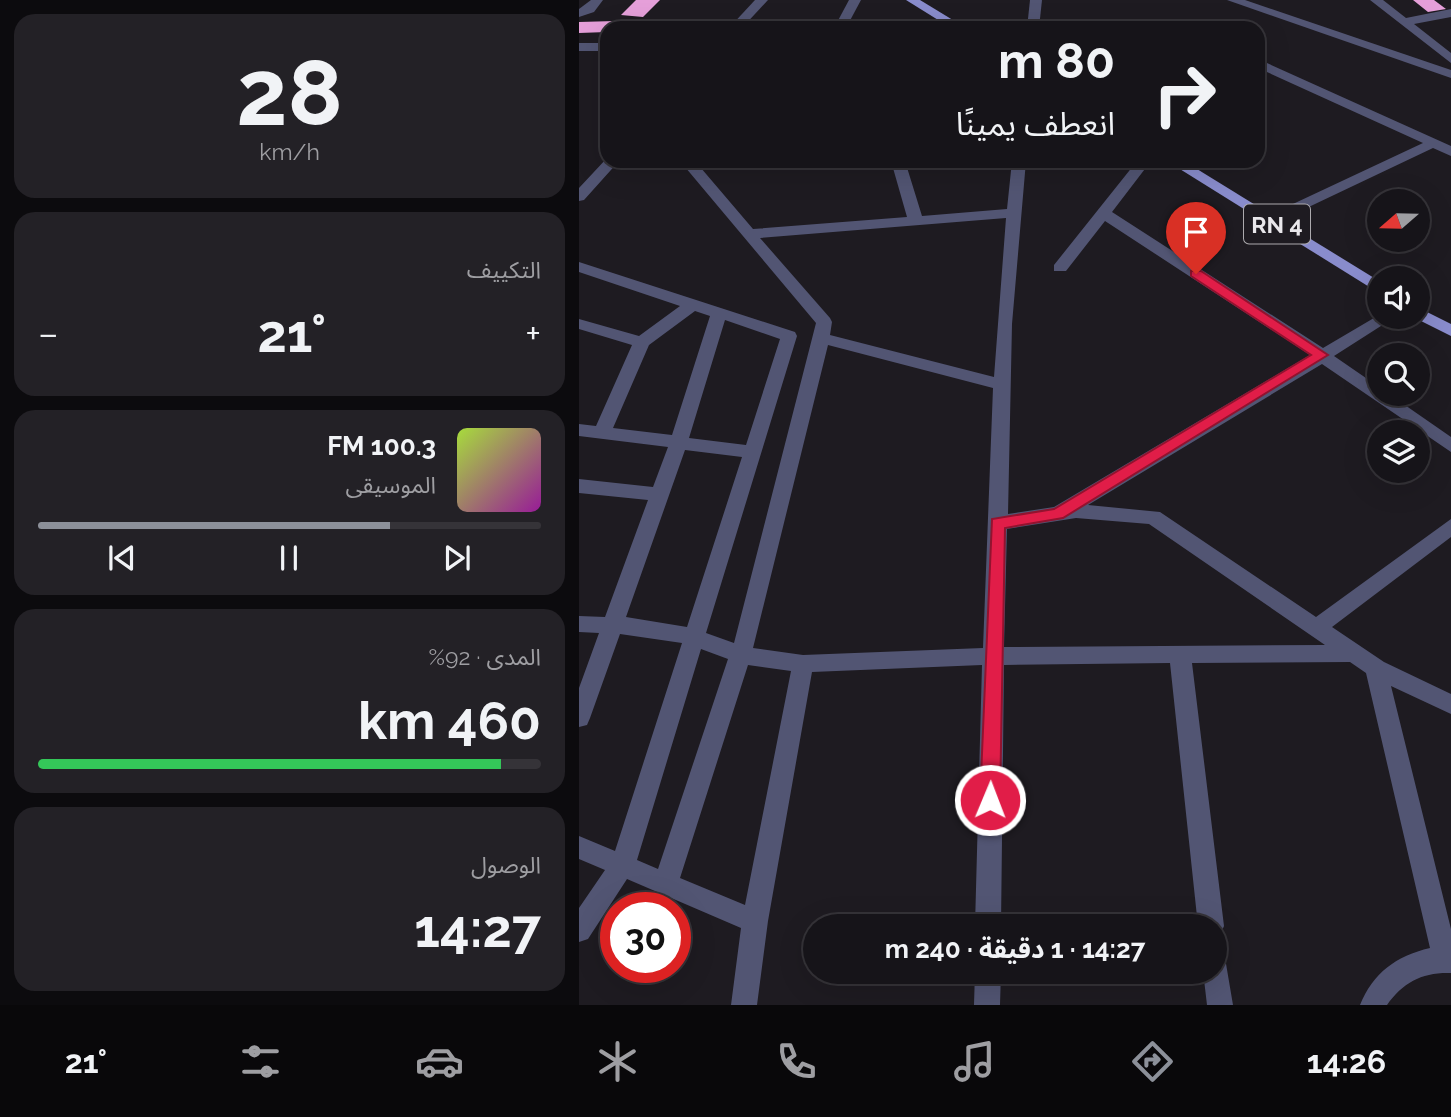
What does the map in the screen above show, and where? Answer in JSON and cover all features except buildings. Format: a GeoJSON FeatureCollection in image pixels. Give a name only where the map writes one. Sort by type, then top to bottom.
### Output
{"type":"FeatureCollection","features":[{"type":"Feature","properties":{"kind":"main road"},"geometry":{"type":"LineString","coordinates":[[912,0],[948,21]]}},
{"type":"Feature","properties":{"kind":"main road","name":"RN 4"},"geometry":{"type":"LineString","coordinates":[[1185,168],[1367,281]]}},
{"type":"Feature","properties":{"kind":"main road"},"geometry":{"type":"LineString","coordinates":[[1430,319],[1451,331]]}},
{"type":"Feature","properties":{"kind":"street"},"geometry":{"type":"LineString","coordinates":[[579,13],[590,9],[597,0]]}},
{"type":"Feature","properties":{"kind":"street"},"geometry":{"type":"LineString","coordinates":[[742,21],[762,0]]}},
{"type":"Feature","properties":{"kind":"street"},"geometry":{"type":"LineString","coordinates":[[844,21],[855,0]]}},
{"type":"Feature","properties":{"kind":"street"},"geometry":{"type":"LineString","coordinates":[[1034,21],[1036,0]]}},
{"type":"Feature","properties":{"kind":"street"},"geometry":{"type":"LineString","coordinates":[[1233,0],[1451,74]]}},
{"type":"Feature","properties":{"kind":"street"},"geometry":{"type":"LineString","coordinates":[[1376,0],[1451,59]]}},
{"type":"Feature","properties":{"kind":"street"},"geometry":{"type":"LineString","coordinates":[[1403,22],[1451,13]]}},
{"type":"Feature","properties":{"kind":"street"},"geometry":{"type":"LineString","coordinates":[[579,47],[600,47]]}},
{"type":"Feature","properties":{"kind":"street"},"geometry":{"type":"LineString","coordinates":[[1265,66],[1451,152]]}},
{"type":"Feature","properties":{"kind":"street"},"geometry":{"type":"LineString","coordinates":[[1431,68],[1451,66]]}},
{"type":"Feature","properties":{"kind":"street"},"geometry":{"type":"LineString","coordinates":[[1270,220],[1433,143]]}},
{"type":"Feature","properties":{"kind":"street"},"geometry":{"type":"LineString","coordinates":[[579,197],[606,168]]}},
{"type":"Feature","properties":{"kind":"street"},"geometry":{"type":"LineString","coordinates":[[666,883],[752,620],[824,322],[693,168]]}},
{"type":"Feature","properties":{"kind":"street"},"geometry":{"type":"LineString","coordinates":[[900,168],[916,221]]}},
{"type":"Feature","properties":{"kind":"street"},"geometry":{"type":"LineString","coordinates":[[988,914],[1002,385],[1018,168]]}},
{"type":"Feature","properties":{"kind":"street"},"geometry":{"type":"LineString","coordinates":[[1060,268],[1139,168]]}},
{"type":"Feature","properties":{"kind":"street"},"geometry":{"type":"LineString","coordinates":[[749,234],[1014,213]]}},
{"type":"Feature","properties":{"kind":"street"},"geometry":{"type":"LineString","coordinates":[[1104,214],[1321,355],[1451,446]]}},
{"type":"Feature","properties":{"kind":"street"},"geometry":{"type":"LineString","coordinates":[[579,284],[586,270],[789,336],[623,864],[579,930]]}},
{"type":"Feature","properties":{"kind":"street"},"geometry":{"type":"LineString","coordinates":[[602,433],[642,342],[692,304]]}},
{"type":"Feature","properties":{"kind":"street"},"geometry":{"type":"LineString","coordinates":[[579,718],[678,444],[719,313]]}},
{"type":"Feature","properties":{"kind":"street"},"geometry":{"type":"LineString","coordinates":[[579,324],[642,342]]}},
{"type":"Feature","properties":{"kind":"street"},"geometry":{"type":"LineString","coordinates":[[1058,514],[1367,329]]}},
{"type":"Feature","properties":{"kind":"street"},"geometry":{"type":"LineString","coordinates":[[821,338],[1002,385]]}},
{"type":"Feature","properties":{"kind":"street"},"geometry":{"type":"LineString","coordinates":[[579,430],[753,452]]}},
{"type":"Feature","properties":{"kind":"street"},"geometry":{"type":"LineString","coordinates":[[580,489],[660,495]]}},
{"type":"Feature","properties":{"kind":"street"},"geometry":{"type":"LineString","coordinates":[[997,523],[1076,511],[1153,517],[1375,668],[1451,705]]}},
{"type":"Feature","properties":{"kind":"street"},"geometry":{"type":"LineString","coordinates":[[1316,628],[1451,526]]}},
{"type":"Feature","properties":{"kind":"street"},"geometry":{"type":"LineString","coordinates":[[579,624],[614,625],[695,637],[740,655],[804,664],[993,656],[1353,653]]}},
{"type":"Feature","properties":{"kind":"street"},"geometry":{"type":"LineString","coordinates":[[1180,655],[1210,914]]}},
{"type":"Feature","properties":{"kind":"street"},"geometry":{"type":"LineString","coordinates":[[744,1005],[755,921],[804,664]]}},
{"type":"Feature","properties":{"kind":"street"},"geometry":{"type":"LineString","coordinates":[[1373,1005],[1393,977],[1417,964],[1448,960],[1375,668]]}},
{"type":"Feature","properties":{"kind":"street"},"geometry":{"type":"LineString","coordinates":[[579,847],[755,921]]}},
{"type":"Feature","properties":{"kind":"street"},"geometry":{"type":"LineString","coordinates":[[987,1005],[988,984]]}},
{"type":"Feature","properties":{"kind":"street"},"geometry":{"type":"LineString","coordinates":[[1217,984],[1220,1005]]}},
{"type":"Feature","properties":{"kind":"route"},"geometry":{"type":"LineString","coordinates":[[990,800],[997,523],[1058,514],[1321,355],[1196,274]]}}]}
